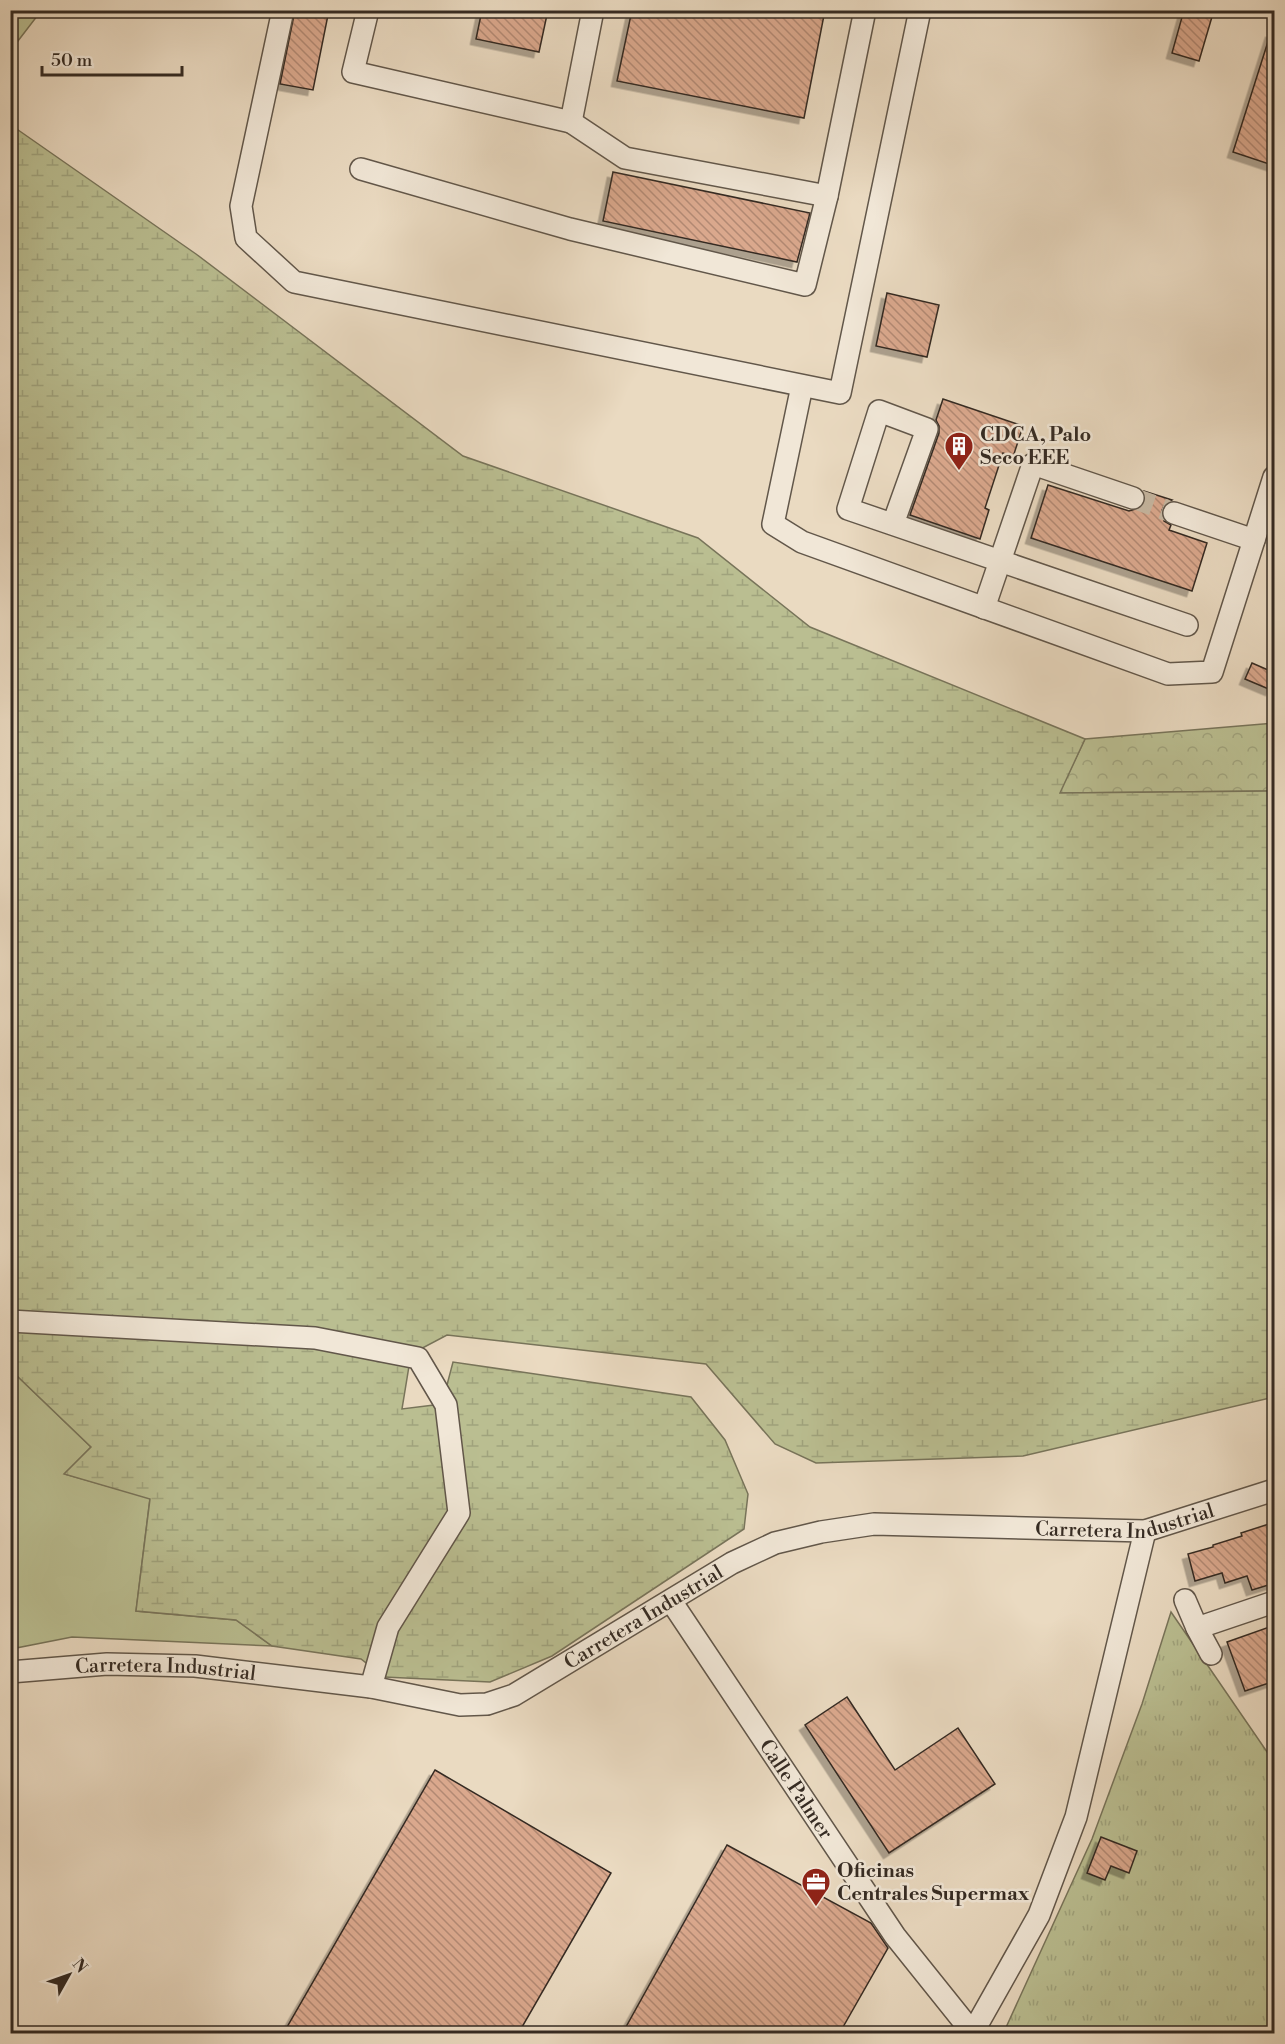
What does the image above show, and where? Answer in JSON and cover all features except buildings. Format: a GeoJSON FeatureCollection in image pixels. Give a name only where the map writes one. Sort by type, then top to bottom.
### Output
{"type":"FeatureCollection","features":[{"type":"Feature","properties":{"kind":"street"},"geometry":{"type":"LineString","coordinates":[[283,10],[241,206],[246,238],[294,282],[840,393],[920,10]]}},
{"type":"Feature","properties":{"kind":"street"},"geometry":{"type":"LineString","coordinates":[[368,10],[353,72],[571,122],[625,158],[827,196]]}},
{"type":"Feature","properties":{"kind":"street"},"geometry":{"type":"LineString","coordinates":[[571,122],[593,10]]}},
{"type":"Feature","properties":{"kind":"street"},"geometry":{"type":"LineString","coordinates":[[361,169],[570,229],[805,285],[827,196],[865,10]]}},
{"type":"Feature","properties":{"kind":"street"},"geometry":{"type":"LineString","coordinates":[[802,386],[773,524],[802,542],[1168,674],[1212,672],[1275,477]]}},
{"type":"Feature","properties":{"kind":"street"},"geometry":{"type":"LineString","coordinates":[[893,524],[927,429],[879,411],[848,509],[1187,625]]}},
{"type":"Feature","properties":{"kind":"street"},"geometry":{"type":"LineString","coordinates":[[984,608],[1034,464],[1133,498]]}},
{"type":"Feature","properties":{"kind":"street"},"geometry":{"type":"LineString","coordinates":[[1174,513],[1254,540]]}},
{"type":"Feature","properties":{"kind":"street"},"geometry":{"type":"LineString","coordinates":[[10,1321],[315,1338],[418,1358],[446,1405],[459,1514],[388,1627],[371,1687]]}},
{"type":"Feature","properties":{"kind":"street","name":"Carretera Industrial"},"geometry":{"type":"LineString","coordinates":[[10,1672],[107,1664],[195,1666],[371,1687],[460,1705],[487,1704],[513,1695],[732,1563],[775,1544],[821,1532],[874,1524],[1145,1531],[1275,1490]]}},
{"type":"Feature","properties":{"kind":"street"},"geometry":{"type":"LineString","coordinates":[[972,2033],[1039,1915],[1076,1817],[1145,1531]]}},
{"type":"Feature","properties":{"kind":"street"},"geometry":{"type":"LineString","coordinates":[[1185,1600],[1211,1654]]}},
{"type":"Feature","properties":{"kind":"street","name":"Calle Palmer"},"geometry":{"type":"LineString","coordinates":[[671,1601],[895,1936],[972,2033]]}},
{"type":"Feature","properties":{"kind":"street"},"geometry":{"type":"LineString","coordinates":[[1197,1628],[1275,1602]]}},
{"type":"Feature","properties":{"kind":"green space"},"geometry":{"type":"Polygon","coordinates":[[[10,11],[41,11],[11,50],[10,11]]]}},
{"type":"Feature","properties":{"kind":"green space"},"geometry":{"type":"Polygon","coordinates":[[[11,125],[196,254],[463,456],[698,538],[810,627],[1085,739],[1060,793],[1274,791],[1274,1397],[1023,1456],[816,1463],[775,1444],[706,1364],[447,1335],[411,1354],[402,1409],[442,1404],[453,1362],[691,1397],[725,1440],[748,1494],[744,1529],[552,1656],[490,1682],[384,1677],[361,1659],[272,1646],[236,1620],[136,1611],[150,1499],[64,1474],[91,1447],[14,1373],[15,1329],[11,1328],[11,125]]]}},
{"type":"Feature","properties":{"kind":"green space"},"geometry":{"type":"Polygon","coordinates":[[[1274,723],[1274,791],[1059,793],[1085,739],[1274,723]]]}},
{"type":"Feature","properties":{"kind":"green space"},"geometry":{"type":"Polygon","coordinates":[[[10,1328],[15,1329],[14,1373],[91,1447],[65,1474],[150,1498],[136,1611],[236,1620],[272,1646],[72,1637],[11,1649],[10,1328]]]}},
{"type":"Feature","properties":{"kind":"green space"},"geometry":{"type":"Polygon","coordinates":[[[1171,1612],[1274,1762],[1274,2033],[1003,2034],[1092,1839],[1142,1704],[1171,1612]]]}},
{"type":"Feature","properties":{"kind":"tunnel"},"geometry":{"type":"LineString","coordinates":[[1133,498],[1174,513]]}},
{"type":"Feature","properties":{"kind":"place","name":"CDCA, Palo Seco EEE"},"geometry":{"type":"Point","coordinates":[959,472]}},
{"type":"Feature","properties":{"kind":"place","name":"Oficinas Centrales Supermax"},"geometry":{"type":"Point","coordinates":[816,1908]}}]}
